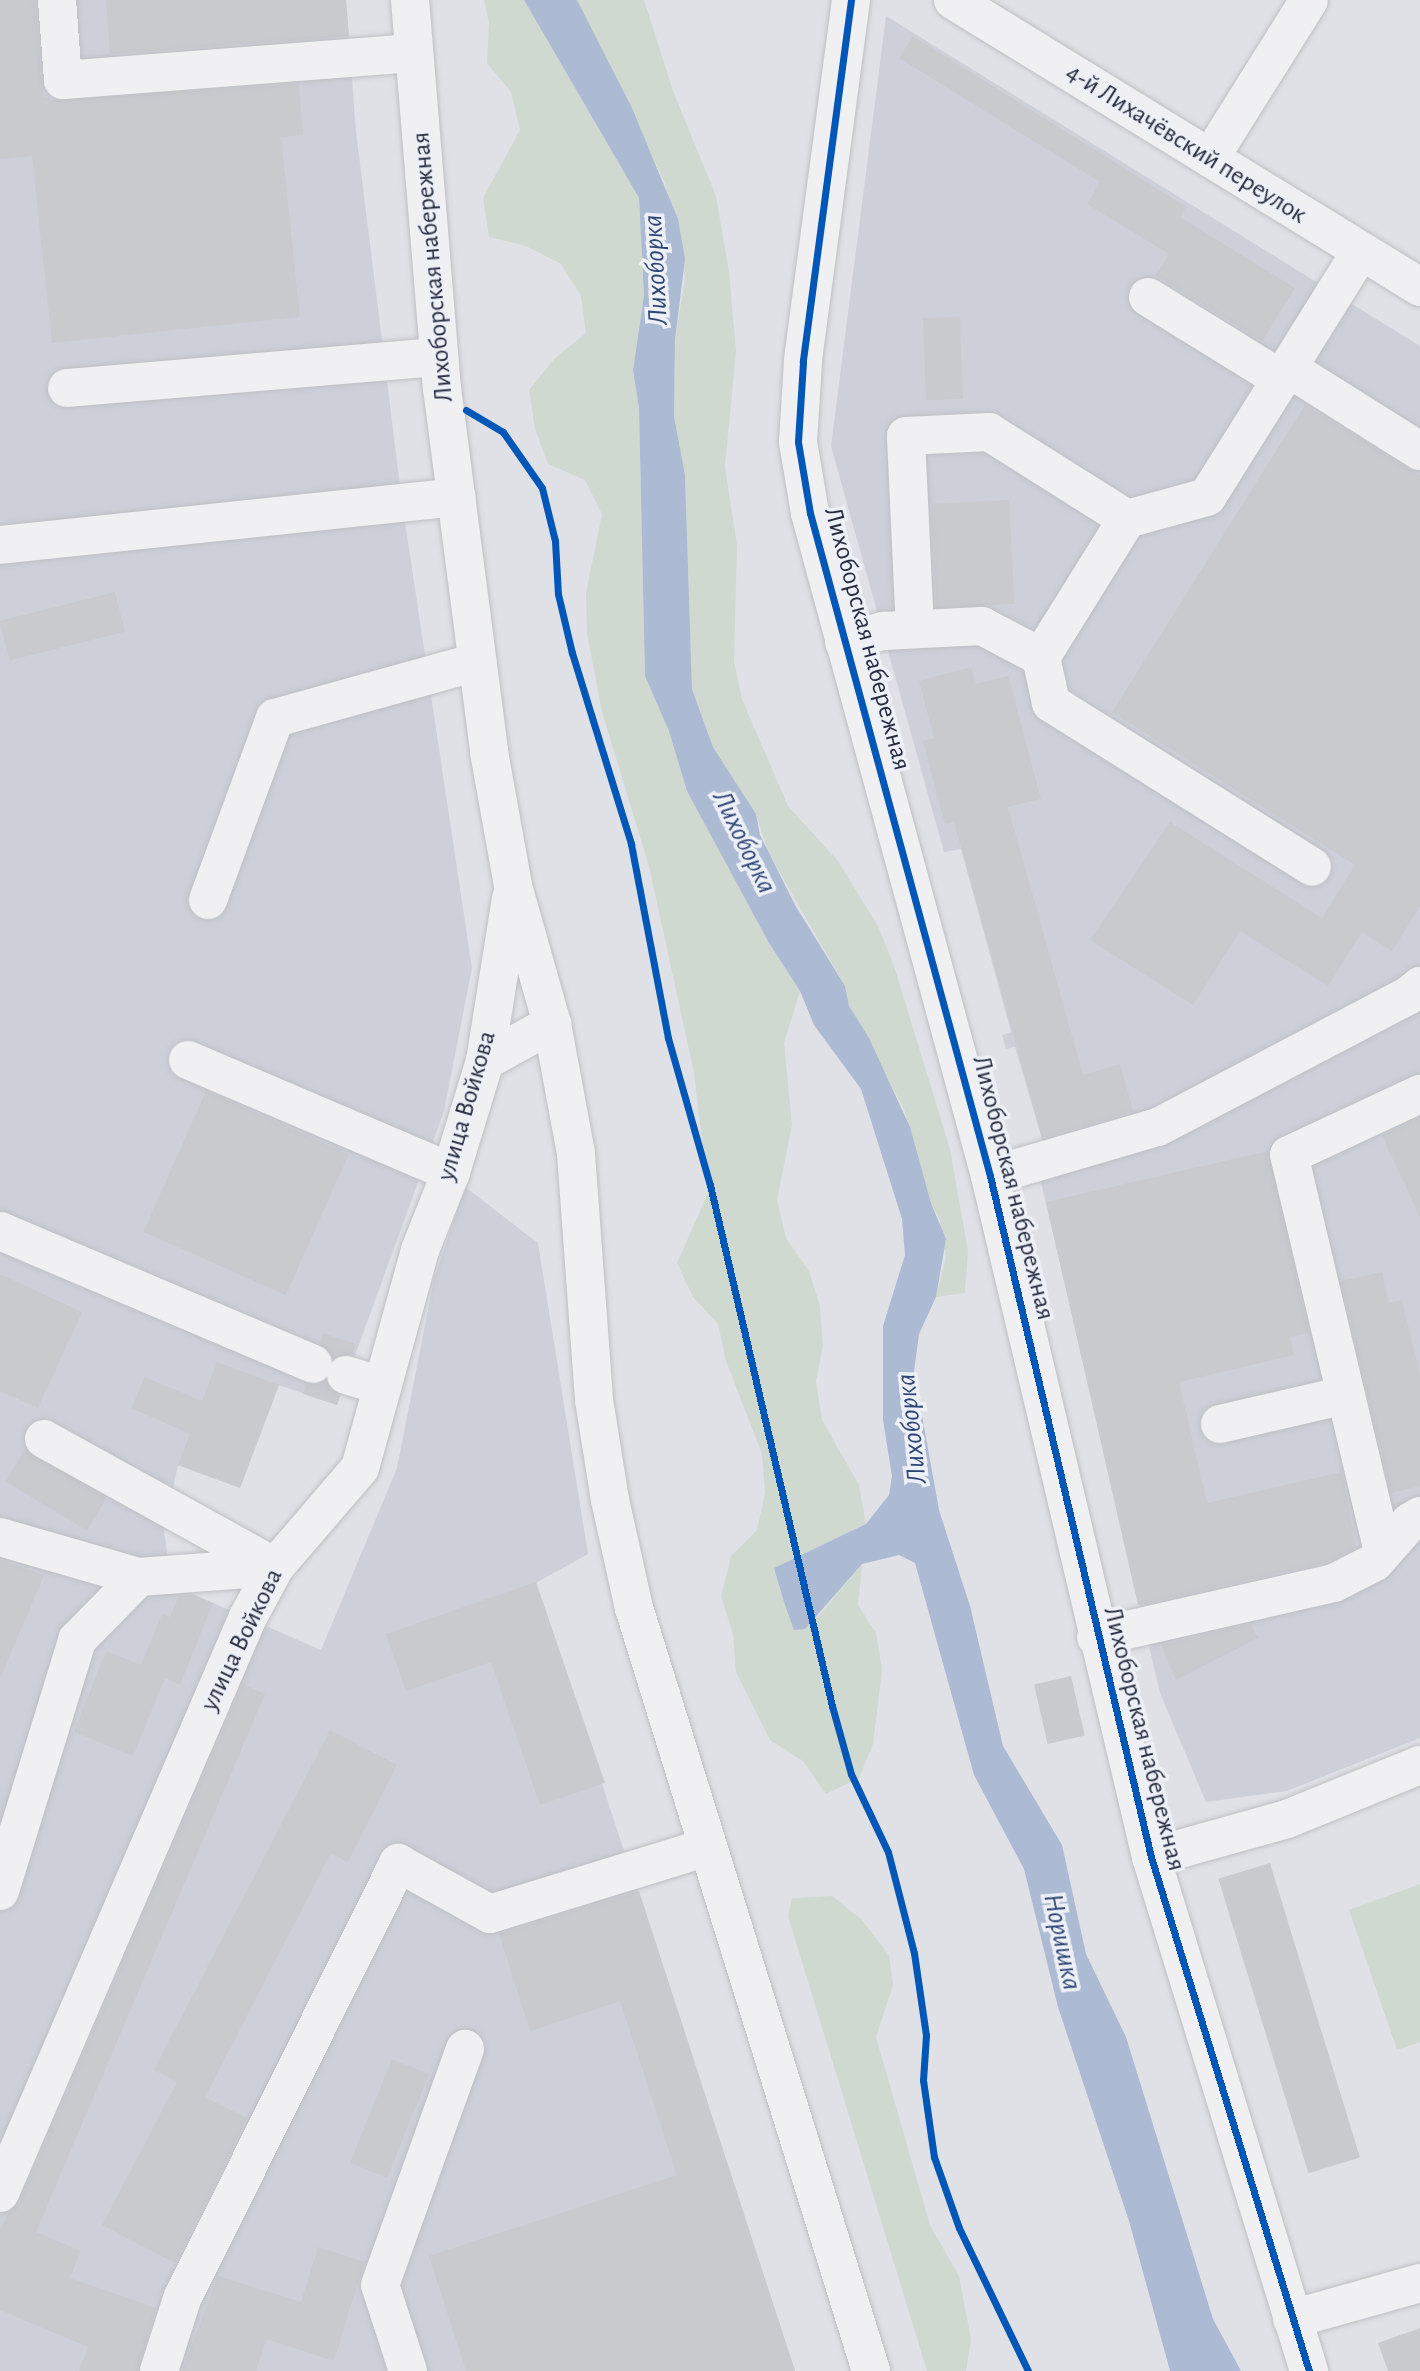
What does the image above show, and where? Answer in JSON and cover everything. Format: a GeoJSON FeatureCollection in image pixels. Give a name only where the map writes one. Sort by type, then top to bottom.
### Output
{"type":"FeatureCollection","features":[{"type":"Feature","properties":{"kind":"street"},"geometry":{"type":"LineString","coordinates":[[57,0],[63,80],[414,53]]}},
{"type":"Feature","properties":{"kind":"street","name":"Лихоборская набережная"},"geometry":{"type":"LineString","coordinates":[[410,0],[439,357],[477,662],[513,886],[551,1024],[576,1154],[594,1400],[610,1500],[634,1608],[871,2371]]}},
{"type":"Feature","properties":{"kind":"street","name":"Лихоборская набережная"},"geometry":{"type":"LineString","coordinates":[[851,0],[803,362],[798,442],[810,513],[940,979],[990,1176],[1151,1857],[1309,2371]]}},
{"type":"Feature","properties":{"kind":"street","name":"4-й Лихачёвский переулок"},"geometry":{"type":"LineString","coordinates":[[953,0],[1420,287]]}},
{"type":"Feature","properties":{"kind":"street"},"geometry":{"type":"LineString","coordinates":[[1210,158],[1310,0]]}},
{"type":"Feature","properties":{"kind":"street"},"geometry":{"type":"LineString","coordinates":[[1312,867],[1051,703],[1041,657],[1127,519],[1207,497],[1362,251]]}},
{"type":"Feature","properties":{"kind":"street"},"geometry":{"type":"LineString","coordinates":[[1148,297],[1420,451]]}},
{"type":"Feature","properties":{"kind":"street"},"geometry":{"type":"LineString","coordinates":[[67,388],[439,357]]}},
{"type":"Feature","properties":{"kind":"street"},"geometry":{"type":"LineString","coordinates":[[915,629],[906,436],[989,432],[1127,519]]}},
{"type":"Feature","properties":{"kind":"street"},"geometry":{"type":"LineString","coordinates":[[0,545],[456,497]]}},
{"type":"Feature","properties":{"kind":"street"},"geometry":{"type":"LineString","coordinates":[[844,642],[883,631],[982,626],[1041,657]]}},
{"type":"Feature","properties":{"kind":"street"},"geometry":{"type":"LineString","coordinates":[[208,900],[275,719],[477,662]]}},
{"type":"Feature","properties":{"kind":"street","name":"улица Войкова"},"geometry":{"type":"LineString","coordinates":[[0,2193],[248,1617],[275,1567],[360,1468],[420,1250],[451,1171],[485,1061],[513,886]]}},
{"type":"Feature","properties":{"kind":"street"},"geometry":{"type":"LineString","coordinates":[[990,1176],[1158,1126],[1408,996],[1420,986]]}},
{"type":"Feature","properties":{"kind":"street"},"geometry":{"type":"LineString","coordinates":[[485,1061],[551,1024]]}},
{"type":"Feature","properties":{"kind":"street"},"geometry":{"type":"LineString","coordinates":[[188,1060],[451,1171]]}},
{"type":"Feature","properties":{"kind":"street"},"geometry":{"type":"LineString","coordinates":[[1383,1552],[1289,1155],[1420,1094]]}},
{"type":"Feature","properties":{"kind":"street"},"geometry":{"type":"LineString","coordinates":[[0,1231],[330,1369],[382,1386]]}},
{"type":"Feature","properties":{"kind":"street"},"geometry":{"type":"LineString","coordinates":[[1220,1424],[1346,1395]]}},
{"type":"Feature","properties":{"kind":"street"},"geometry":{"type":"LineString","coordinates":[[44,1439],[275,1567]]}},
{"type":"Feature","properties":{"kind":"street"},"geometry":{"type":"LineString","coordinates":[[1097,1637],[1334,1583],[1374,1562],[1420,1516]]}},
{"type":"Feature","properties":{"kind":"street"},"geometry":{"type":"LineString","coordinates":[[0,1537],[139,1577],[275,1567]]}},
{"type":"Feature","properties":{"kind":"street"},"geometry":{"type":"LineString","coordinates":[[0,1891],[77,1640],[139,1577]]}},
{"type":"Feature","properties":{"kind":"street"},"geometry":{"type":"LineString","coordinates":[[1151,1857],[1287,1819],[1420,1765]]}},
{"type":"Feature","properties":{"kind":"street"},"geometry":{"type":"LineString","coordinates":[[159,2371],[182,2299],[398,1863],[490,1914],[708,1847]]}},
{"type":"Feature","properties":{"kind":"street"},"geometry":{"type":"LineString","coordinates":[[408,2371],[380,2285],[465,2049]]}},
{"type":"Feature","properties":{"kind":"street"},"geometry":{"type":"LineString","coordinates":[[1292,2319],[1420,2283]]}},
{"type":"Feature","properties":{"kind":"shaded area"},"geometry":{"type":"Polygon","coordinates":[[[0,0],[346,0],[356,131],[402,502],[472,968],[444,1111],[337,1405],[279,1385],[240,1488],[178,1465],[164,1531],[172,1585],[321,1650],[397,1468],[434,1279],[465,1187],[538,1243],[588,1554],[536,1583],[795,2371],[0,2371],[0,0]]]}},
{"type":"Feature","properties":{"kind":"shaded area"},"geometry":{"type":"Polygon","coordinates":[[[484,0],[524,0],[639,198],[644,295],[633,370],[639,408],[645,676],[769,943],[800,991],[784,1043],[792,1125],[777,1200],[786,1238],[809,1271],[820,1306],[823,1346],[816,1381],[822,1420],[859,1485],[866,1524],[774,1568],[795,1630],[812,1624],[862,1564],[858,1605],[876,1633],[882,1670],[873,1744],[859,1778],[826,1794],[803,1761],[770,1740],[736,1672],[733,1634],[721,1596],[731,1556],[757,1530],[765,1493],[762,1454],[726,1361],[718,1324],[693,1297],[677,1263],[708,1193],[694,1073],[649,866],[602,712],[587,633],[586,593],[602,514],[585,480],[548,464],[535,429],[529,390],[555,358],[586,333],[581,296],[561,264],[526,246],[489,237],[483,198],[520,130],[511,92],[487,63],[489,23],[484,0]]]}},
{"type":"Feature","properties":{"kind":"shaded area"},"geometry":{"type":"Polygon","coordinates":[[[577,0],[644,0],[673,91],[716,196],[729,272],[736,351],[725,467],[737,545],[734,661],[742,699],[788,806],[838,861],[879,928],[894,966],[950,1149],[968,1251],[965,1293],[936,1297],[946,1257],[940,1220],[931,1203],[904,1109],[849,1006],[845,986],[768,852],[756,814],[713,747],[692,689],[685,475],[674,416],[675,340],[685,278],[665,183],[577,0]]]}},
{"type":"Feature","properties":{"kind":"shaded area"},"geometry":{"type":"Polygon","coordinates":[[[886,16],[1420,346],[1420,1738],[1287,1791],[1206,1802],[1160,1693],[1039,1174],[1048,1159],[1015,1047],[1006,1049],[1002,1035],[1011,1032],[961,849],[944,852],[831,446],[886,16]]]}},
{"type":"Feature","properties":{"kind":"shaded area"},"geometry":{"type":"Polygon","coordinates":[[[1420,1884],[1420,2042],[1397,2050],[1349,1910],[1420,1884]]]}},
{"type":"Feature","properties":{"kind":"shaded area"},"geometry":{"type":"Polygon","coordinates":[[[832,1896],[861,1919],[889,1955],[893,1985],[876,2037],[930,2225],[959,2276],[971,2339],[966,2371],[927,2371],[788,1916],[792,1898],[832,1896]]]}},
{"type":"Feature","properties":{"kind":"water"},"geometry":{"type":"Polygon","coordinates":[[[524,0],[577,0],[632,108],[678,219],[685,259],[675,340],[674,416],[685,475],[692,689],[713,747],[756,814],[760,835],[795,905],[845,986],[849,1006],[869,1038],[910,1127],[931,1203],[946,1239],[936,1297],[919,1334],[914,1371],[939,1510],[970,1606],[1003,1746],[1062,1845],[1086,1954],[1126,2037],[1213,2319],[1241,2371],[1170,2371],[1129,2221],[1058,2007],[1024,1869],[974,1775],[915,1563],[899,1555],[862,1564],[805,1629],[794,1630],[784,1602],[774,1568],[866,1524],[889,1495],[892,1476],[883,1420],[883,1326],[905,1255],[902,1219],[861,1089],[814,1025],[800,991],[769,943],[687,791],[669,731],[645,676],[639,408],[633,370],[644,295],[639,198],[524,0]]]}},
{"type":"Feature","properties":{"kind":"building"},"geometry":{"type":"Polygon","coordinates":[[[0,0],[35,0],[43,97],[54,100],[299,84],[303,135],[281,137],[300,317],[52,343],[32,156],[0,159],[0,0]]]}},
{"type":"Feature","properties":{"kind":"building"},"geometry":{"type":"Polygon","coordinates":[[[106,0],[346,0],[349,36],[110,54],[106,0]]]}},
{"type":"Feature","properties":{"kind":"building"},"geometry":{"type":"Polygon","coordinates":[[[913,36],[1186,207],[1180,217],[1295,288],[1262,341],[1156,275],[1169,254],[1087,204],[1100,182],[899,58],[913,36]]]}},
{"type":"Feature","properties":{"kind":"building"},"geometry":{"type":"Polygon","coordinates":[[[960,317],[963,399],[926,400],[923,318],[960,317]]]}},
{"type":"Feature","properties":{"kind":"building"},"geometry":{"type":"Polygon","coordinates":[[[1305,405],[1420,476],[1420,906],[1392,951],[1362,932],[1328,986],[1240,931],[1193,1005],[1090,940],[1170,822],[1322,918],[1355,865],[1112,712],[1305,405]]]}},
{"type":"Feature","properties":{"kind":"building"},"geometry":{"type":"Polygon","coordinates":[[[1009,500],[1014,604],[937,608],[931,504],[1009,500]]]}},
{"type":"Feature","properties":{"kind":"building"},"geometry":{"type":"Polygon","coordinates":[[[115,592],[125,632],[9,661],[0,621],[115,592]]]}},
{"type":"Feature","properties":{"kind":"building"},"geometry":{"type":"Polygon","coordinates":[[[971,667],[976,684],[1008,676],[1041,799],[1008,807],[1083,1075],[1120,1064],[1133,1111],[1042,1138],[954,822],[945,824],[923,741],[934,738],[919,681],[971,667]]]}},
{"type":"Feature","properties":{"kind":"building"},"geometry":{"type":"Polygon","coordinates":[[[206,1091],[349,1154],[286,1295],[143,1232],[206,1091]]]}},
{"type":"Feature","properties":{"kind":"building"},"geometry":{"type":"Polygon","coordinates":[[[1420,1118],[1420,1217],[1382,1136],[1420,1118]]]}},
{"type":"Feature","properties":{"kind":"building"},"geometry":{"type":"Polygon","coordinates":[[[1268,1151],[1309,1333],[1290,1337],[1294,1355],[1179,1382],[1207,1503],[1342,1472],[1356,1547],[1326,1562],[1138,1605],[1046,1202],[1268,1151]]]}},
{"type":"Feature","properties":{"kind":"building"},"geometry":{"type":"Polygon","coordinates":[[[1382,1272],[1389,1303],[1402,1300],[1420,1375],[1420,1486],[1391,1493],[1341,1281],[1382,1272]]]}},
{"type":"Feature","properties":{"kind":"building"},"geometry":{"type":"Polygon","coordinates":[[[0,1274],[82,1312],[38,1408],[0,1391],[0,1274]]]}},
{"type":"Feature","properties":{"kind":"building"},"geometry":{"type":"Polygon","coordinates":[[[323,1333],[356,1344],[353,1354],[333,1358],[320,1343],[323,1333]]]}},
{"type":"Feature","properties":{"kind":"building"},"geometry":{"type":"Polygon","coordinates":[[[217,1362],[279,1385],[240,1488],[178,1465],[190,1434],[131,1408],[145,1377],[202,1401],[217,1362]]]}},
{"type":"Feature","properties":{"kind":"building"},"geometry":{"type":"Polygon","coordinates":[[[326,1382],[340,1396],[337,1405],[303,1394],[306,1385],[326,1382]]]}},
{"type":"Feature","properties":{"kind":"building"},"geometry":{"type":"Polygon","coordinates":[[[25,1449],[106,1498],[87,1531],[5,1482],[25,1449]]]}},
{"type":"Feature","properties":{"kind":"building"},"geometry":{"type":"Polygon","coordinates":[[[0,1560],[44,1575],[0,1679],[0,1560]]]}},
{"type":"Feature","properties":{"kind":"building"},"geometry":{"type":"Polygon","coordinates":[[[536,1582],[605,1783],[540,1805],[491,1662],[406,1691],[386,1634],[536,1582]]]}},
{"type":"Feature","properties":{"kind":"building"},"geometry":{"type":"Polygon","coordinates":[[[194,1595],[213,1603],[180,1685],[165,1678],[133,1756],[74,1732],[106,1651],[141,1665],[162,1614],[170,1617],[179,1596],[194,1595]]]}},
{"type":"Feature","properties":{"kind":"building"},"geometry":{"type":"Polygon","coordinates":[[[1251,1624],[1258,1638],[1176,1680],[1161,1645],[1251,1624]]]}},
{"type":"Feature","properties":{"kind":"building"},"geometry":{"type":"Polygon","coordinates":[[[1071,1676],[1085,1735],[1048,1744],[1034,1685],[1071,1676]]]}},
{"type":"Feature","properties":{"kind":"building"},"geometry":{"type":"Polygon","coordinates":[[[243,1684],[265,1694],[36,2232],[81,2251],[70,2278],[156,2308],[138,2371],[79,2371],[88,2347],[0,2310],[0,2231],[8,2213],[20,2202],[243,1684]]]}},
{"type":"Feature","properties":{"kind":"building"},"geometry":{"type":"Polygon","coordinates":[[[330,1730],[397,1765],[348,1862],[331,1853],[205,2097],[247,2118],[175,2263],[102,2225],[177,2082],[154,2070],[330,1730]]]}},
{"type":"Feature","properties":{"kind":"building"},"geometry":{"type":"Polygon","coordinates":[[[1270,1863],[1360,2158],[1308,2173],[1218,1879],[1270,1863]]]}},
{"type":"Feature","properties":{"kind":"building"},"geometry":{"type":"Polygon","coordinates":[[[639,1891],[795,2371],[466,2371],[429,2256],[677,2175],[620,2001],[530,2031],[499,1934],[639,1891]]]}},
{"type":"Feature","properties":{"kind":"building"},"geometry":{"type":"Polygon","coordinates":[[[392,2059],[429,2074],[387,2178],[350,2163],[392,2059]]]}},
{"type":"Feature","properties":{"kind":"building"},"geometry":{"type":"Polygon","coordinates":[[[318,2247],[364,2262],[334,2361],[266,2339],[256,2371],[182,2371],[218,2276],[301,2302],[318,2247]]]}},
{"type":"Feature","properties":{"kind":"building"},"geometry":{"type":"Polygon","coordinates":[[[1420,2328],[1420,2371],[1388,2371],[1378,2343],[1420,2328]]]}},
{"type":"Feature","properties":{"kind":"cycle path"},"geometry":{"type":"LineString","coordinates":[[851,0],[803,362],[798,442],[810,513],[990,1176],[1151,1857],[1309,2371]]}},
{"type":"Feature","properties":{"kind":"cycle path"},"geometry":{"type":"LineString","coordinates":[[466,410],[503,432],[542,488],[555,541],[558,594],[572,653],[631,844],[668,1038],[710,1185],[832,1706],[851,1774],[888,1852],[914,1953],[926,2035],[923,2080],[934,2157],[959,2228],[1028,2371]]}},
{"type":"Feature","properties":{"kind":"water label","name":"Лихоборка"},"geometry":{"type":"Point","coordinates":[656,270]}},
{"type":"Feature","properties":{"kind":"water label","name":"Лихоборка"},"geometry":{"type":"Point","coordinates":[744,842]}},
{"type":"Feature","properties":{"kind":"water label","name":"Лихоборка"},"geometry":{"type":"Point","coordinates":[912,1429]}},
{"type":"Feature","properties":{"kind":"water label","name":"Норишка"},"geometry":{"type":"Point","coordinates":[1062,1942]}}]}
